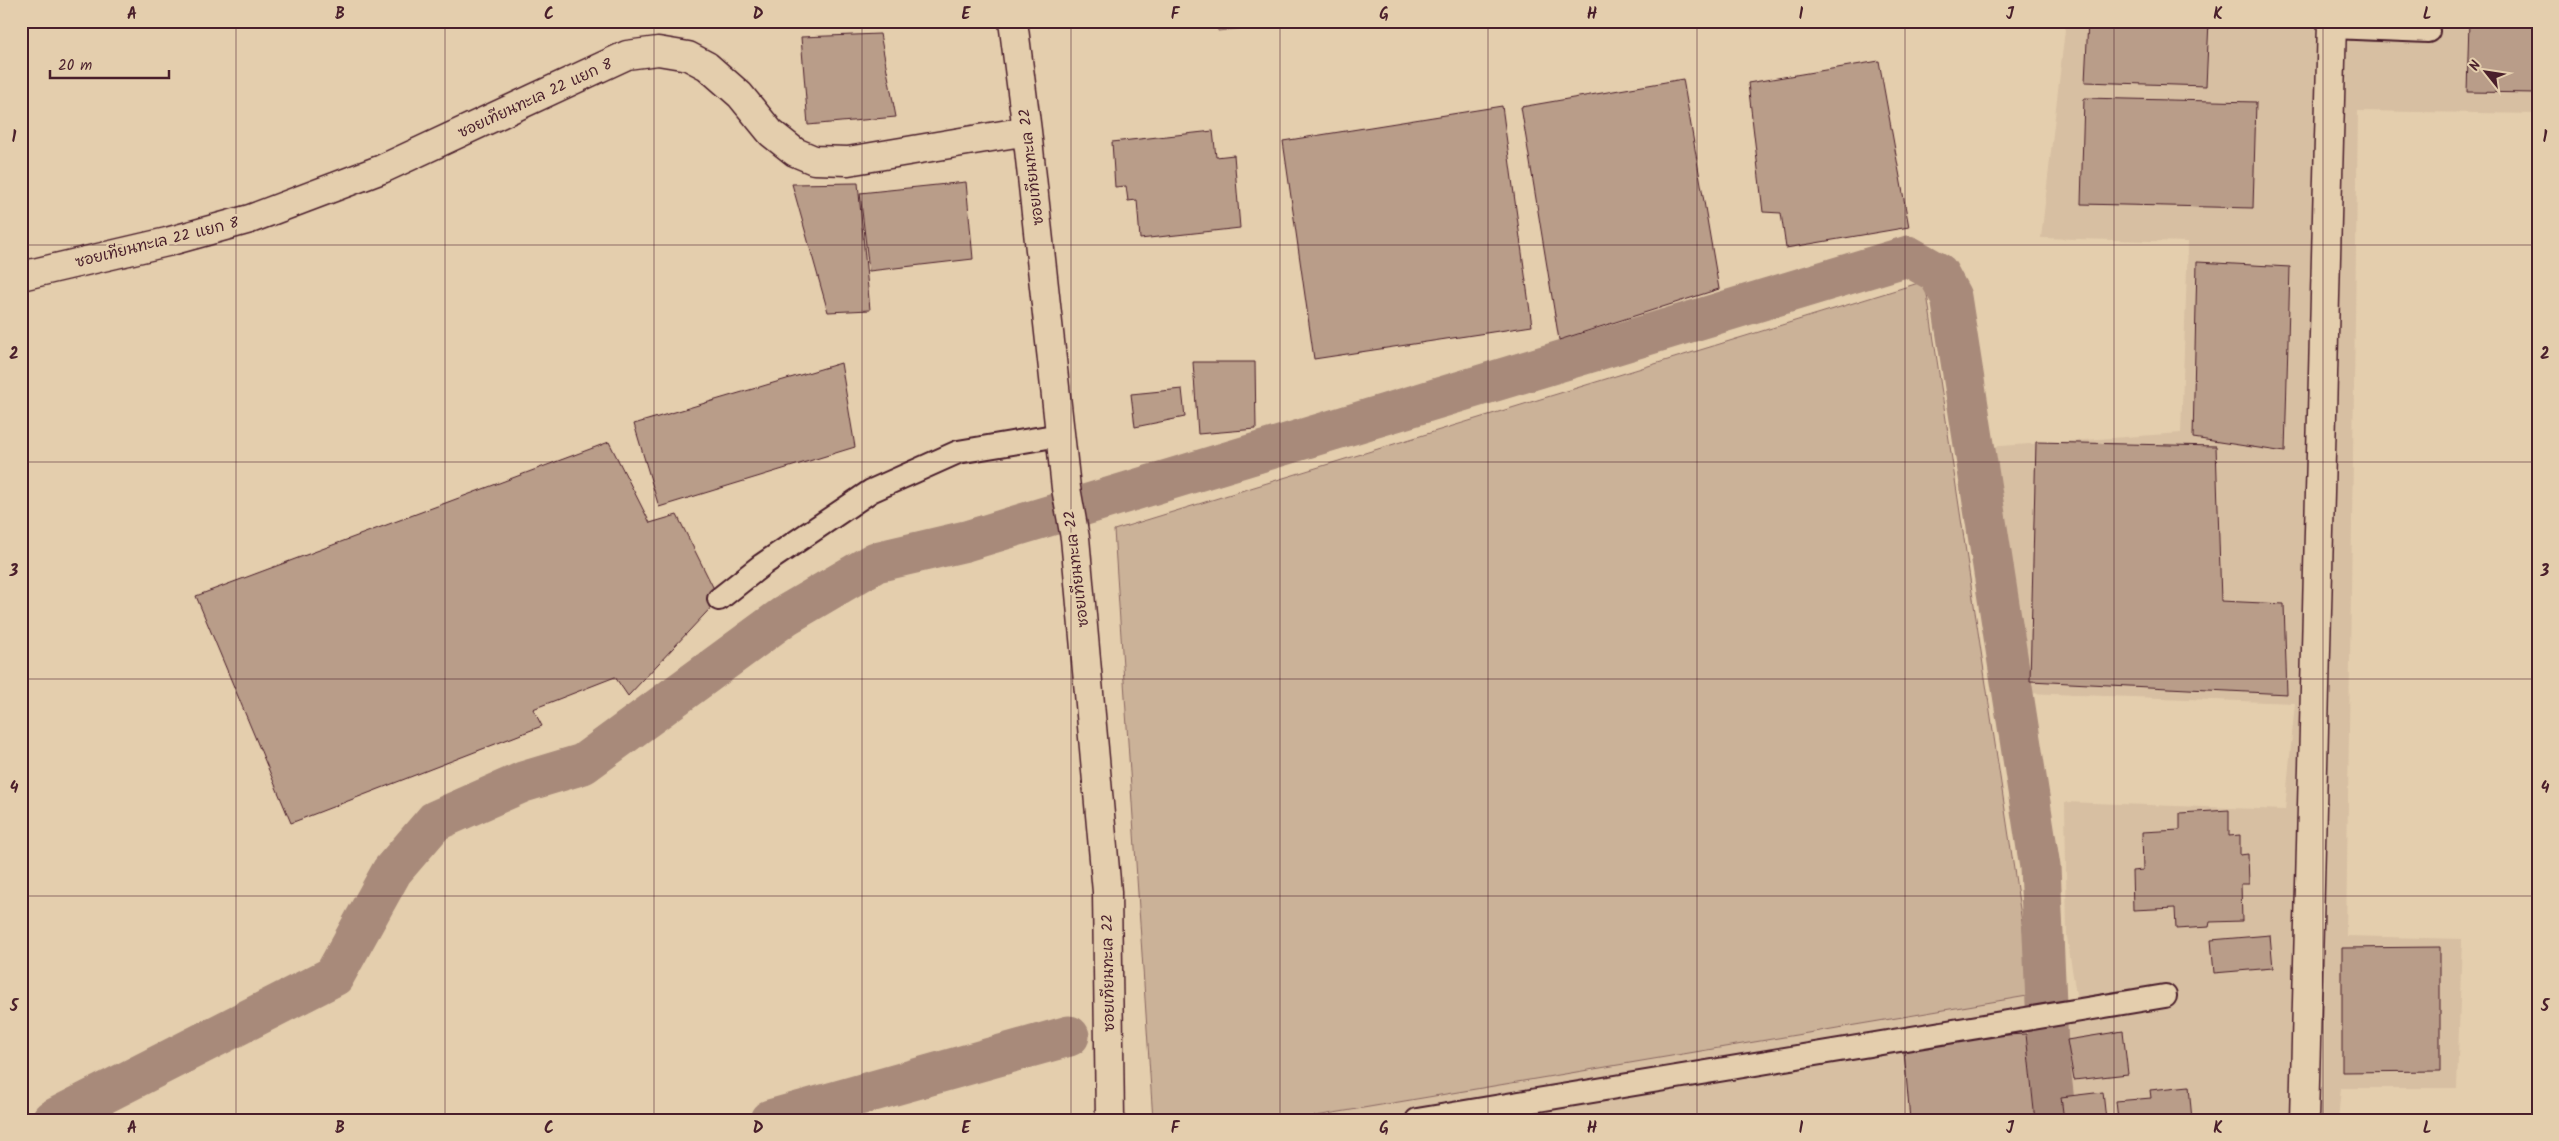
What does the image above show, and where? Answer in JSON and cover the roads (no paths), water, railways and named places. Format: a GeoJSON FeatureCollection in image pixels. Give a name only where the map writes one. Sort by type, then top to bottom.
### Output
{"type":"FeatureCollection","features":[{"type":"Feature","properties":{"kind":"street","name":"ซอยเทียนทะเล 22"},"geometry":{"type":"LineString","coordinates":[[1013,21],[1027,131],[1066,488],[1075,538],[1107,892],[1110,1120]]}},
{"type":"Feature","properties":{"kind":"street"},"geometry":{"type":"LineString","coordinates":[[2304,1120],[2332,24]]}},
{"type":"Feature","properties":{"kind":"street","name":"ซอยเทียนทะเล 22 แยก 8"},"geometry":{"type":"LineString","coordinates":[[21,276],[168,242],[250,219],[382,169],[627,55],[658,50],[688,56],[707,66],[740,95],[771,133],[795,152],[814,160],[848,161],[1027,131]]}},
{"type":"Feature","properties":{"kind":"lane"},"geometry":{"type":"LineString","coordinates":[[2332,24],[2428,31]]}},
{"type":"Feature","properties":{"kind":"lane"},"geometry":{"type":"LineString","coordinates":[[719,599],[762,565],[871,491],[958,452],[1060,436]]}},
{"type":"Feature","properties":{"kind":"lane"},"geometry":{"type":"LineString","coordinates":[[1417,1120],[2165,996]]}},
{"type":"Feature","properties":{"kind":"waterway"},"geometry":{"type":"LineString","coordinates":[[52,1120],[334,976],[392,871],[435,821],[523,782],[583,764],[786,615],[876,562],[966,541],[1908,256],[1938,273],[1951,297],[2040,867],[2048,1048],[2056,1120]]}},
{"type":"Feature","properties":{"kind":"waterway"},"geometry":{"type":"LineString","coordinates":[[770,1120],[1069,1036]]}}]}
